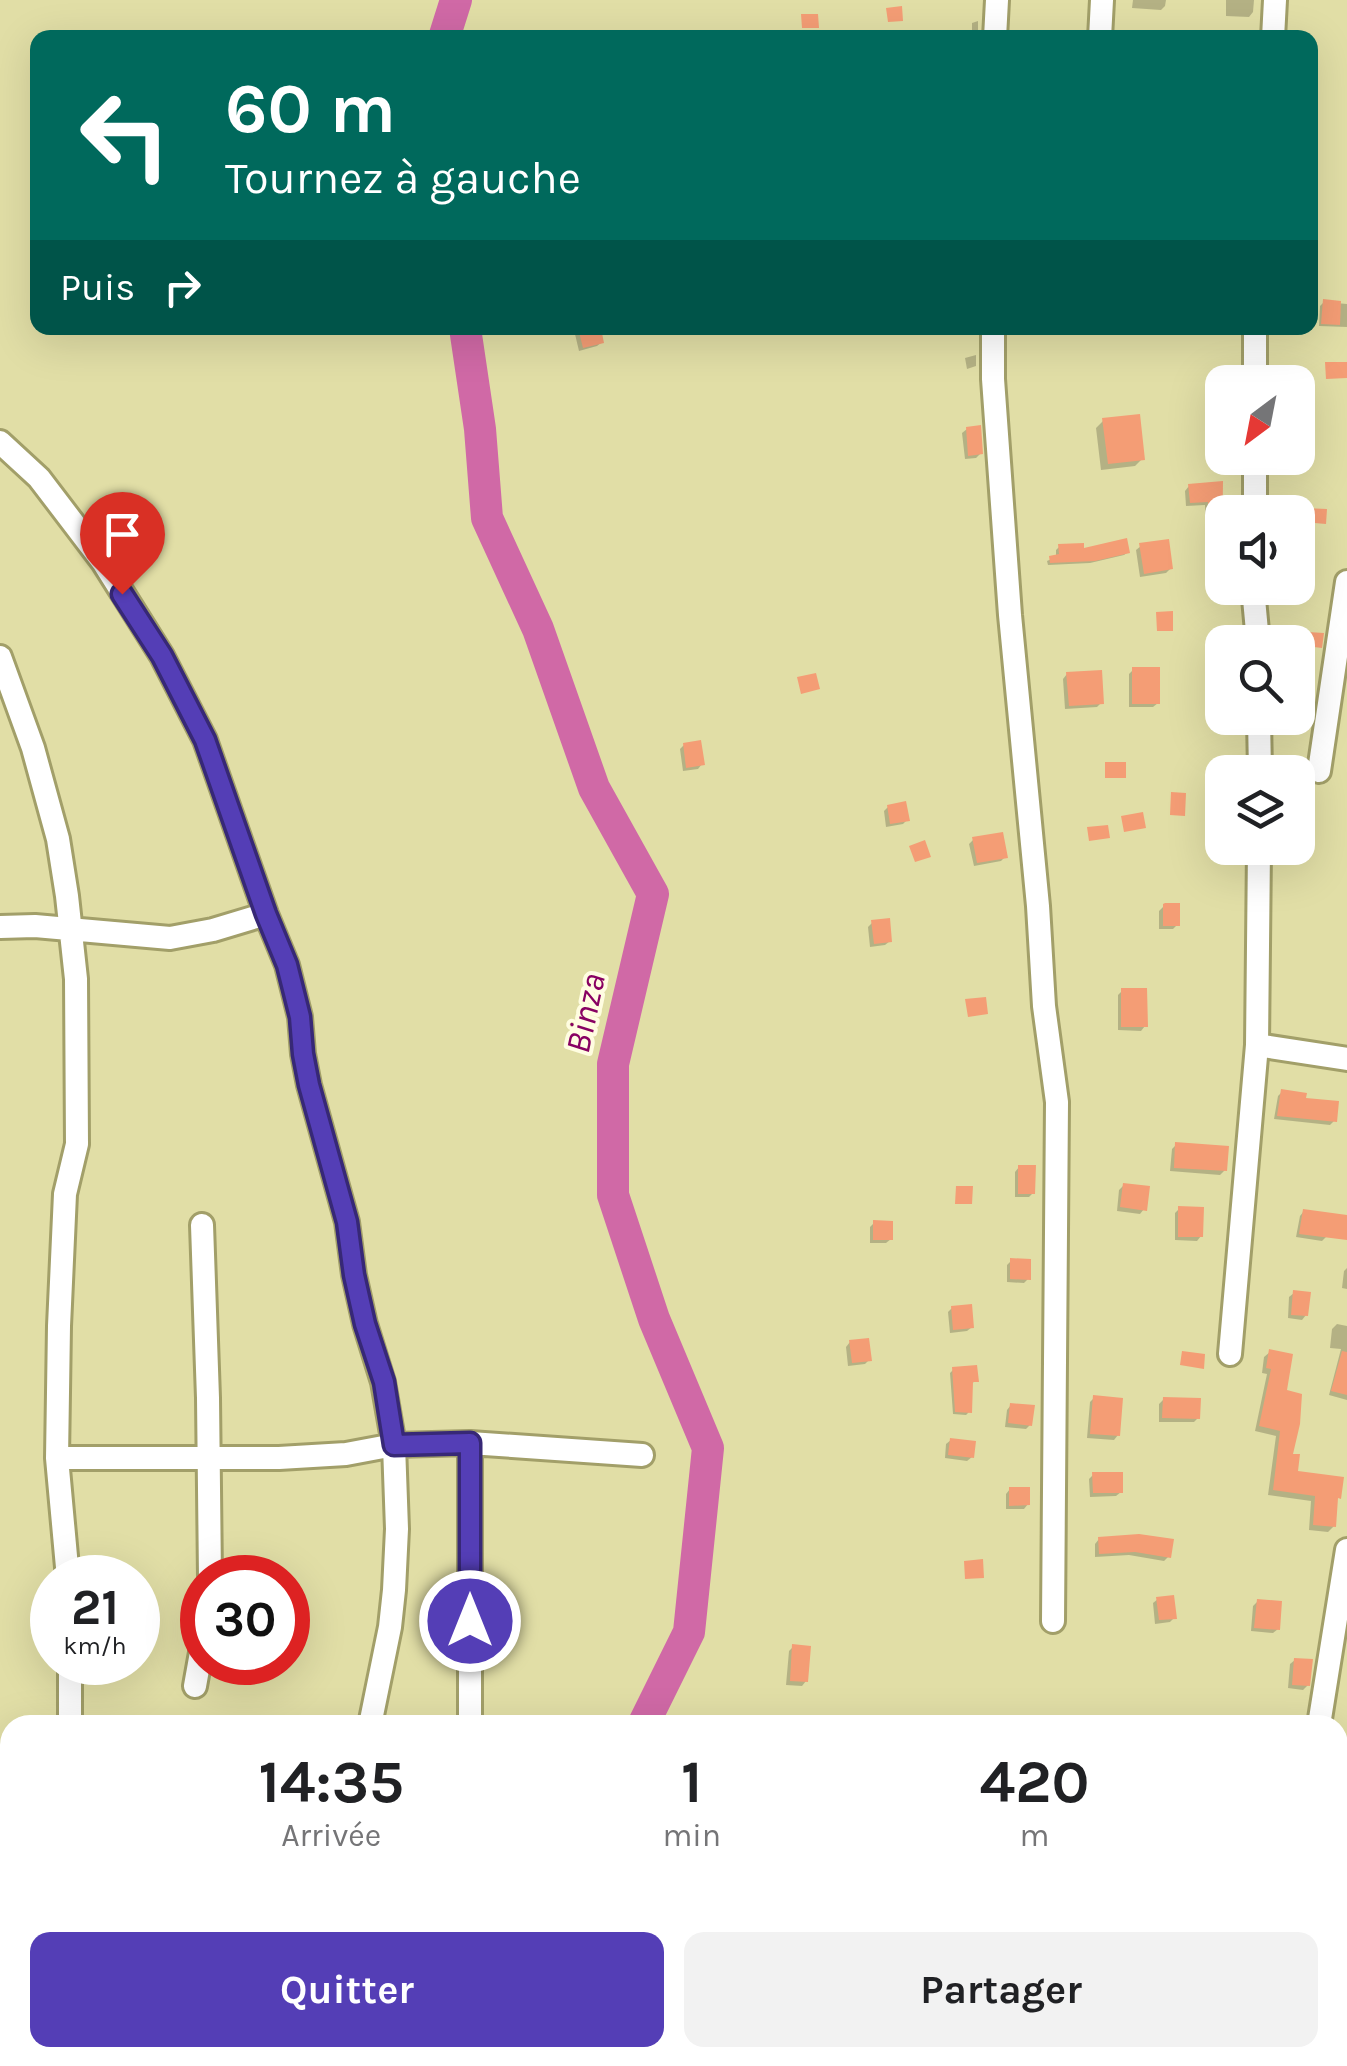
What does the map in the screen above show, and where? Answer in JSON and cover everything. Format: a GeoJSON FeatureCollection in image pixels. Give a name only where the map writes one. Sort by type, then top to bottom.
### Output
{"type":"FeatureCollection","features":[{"type":"Feature","properties":{"kind":"street"},"geometry":{"type":"LineString","coordinates":[[995,30],[997,0]]}},
{"type":"Feature","properties":{"kind":"street"},"geometry":{"type":"LineString","coordinates":[[1100,30],[1102,0]]}},
{"type":"Feature","properties":{"kind":"street"},"geometry":{"type":"LineString","coordinates":[[1273,30],[1275,0]]}},
{"type":"Feature","properties":{"kind":"street"},"geometry":{"type":"LineString","coordinates":[[994,335],[993,378],[1010,615],[1044,1006],[1057,1102],[1053,1621]]}},
{"type":"Feature","properties":{"kind":"street"},"geometry":{"type":"LineString","coordinates":[[1255,335],[1255,365]]}},
{"type":"Feature","properties":{"kind":"street"},"geometry":{"type":"LineString","coordinates":[[0,442],[38,478],[103,562],[162,656],[205,740],[287,965],[300,1017],[309,1085],[347,1222],[354,1275],[384,1382],[394,1445],[394,1590],[372,1715]]}},
{"type":"Feature","properties":{"kind":"street"},"geometry":{"type":"LineString","coordinates":[[1319,771],[1347,582]]}},
{"type":"Feature","properties":{"kind":"street"},"geometry":{"type":"LineString","coordinates":[[0,658],[33,748],[58,839],[76,979],[78,1144],[65,1194],[59,1326],[57,1458],[67,1555]]}},
{"type":"Feature","properties":{"kind":"street"},"geometry":{"type":"LineString","coordinates":[[1230,1354],[1256,1045],[1259,865]]}},
{"type":"Feature","properties":{"kind":"street"},"geometry":{"type":"LineString","coordinates":[[0,928],[35,926],[170,938],[266,914]]}},
{"type":"Feature","properties":{"kind":"street"},"geometry":{"type":"LineString","coordinates":[[1256,1045],[1347,1059]]}},
{"type":"Feature","properties":{"kind":"street"},"geometry":{"type":"LineString","coordinates":[[202,1225],[209,1555]]}},
{"type":"Feature","properties":{"kind":"street"},"geometry":{"type":"LineString","coordinates":[[57,1458],[207,1459],[346,1454],[394,1445],[470,1443],[642,1455]]}},
{"type":"Feature","properties":{"kind":"street"},"geometry":{"type":"LineString","coordinates":[[470,1443],[470,1715]]}},
{"type":"Feature","properties":{"kind":"street"},"geometry":{"type":"LineString","coordinates":[[1321,1715],[1347,1550]]}},
{"type":"Feature","properties":{"kind":"street"},"geometry":{"type":"LineString","coordinates":[[70,1685],[70,1715]]}},
{"type":"Feature","properties":{"kind":"building"},"geometry":{"type":"Polygon","coordinates":[[[902,6],[903,21],[888,22],[886,8],[902,6]]]}},
{"type":"Feature","properties":{"kind":"building"},"geometry":{"type":"Polygon","coordinates":[[[801,14],[818,14],[819,28],[802,28],[801,14]]]}},
{"type":"Feature","properties":{"kind":"building"},"geometry":{"type":"Polygon","coordinates":[[[1323,299],[1341,301],[1340,325],[1321,324],[1323,299]]]}},
{"type":"Feature","properties":{"kind":"building"},"geometry":{"type":"Polygon","coordinates":[[[580,335],[602,335],[604,343],[583,348],[580,335]]]}},
{"type":"Feature","properties":{"kind":"building"},"geometry":{"type":"Polygon","coordinates":[[[1325,362],[1347,362],[1347,378],[1326,379],[1325,362]]]}},
{"type":"Feature","properties":{"kind":"building"},"geometry":{"type":"Polygon","coordinates":[[[1140,414],[1145,460],[1108,464],[1102,418],[1140,414]]]}},
{"type":"Feature","properties":{"kind":"building"},"geometry":{"type":"Polygon","coordinates":[[[981,425],[983,454],[968,456],[966,427],[981,425]]]}},
{"type":"Feature","properties":{"kind":"building"},"geometry":{"type":"Polygon","coordinates":[[[1223,481],[1223,495],[1205,495],[1205,502],[1190,503],[1188,484],[1223,481]]]}},
{"type":"Feature","properties":{"kind":"building"},"geometry":{"type":"Polygon","coordinates":[[[1315,508],[1327,509],[1326,524],[1315,523],[1315,508]]]}},
{"type":"Feature","properties":{"kind":"building"},"geometry":{"type":"Polygon","coordinates":[[[1127,538],[1130,553],[1095,561],[1050,563],[1049,556],[1059,554],[1058,544],[1084,543],[1084,548],[1127,538]]]}},
{"type":"Feature","properties":{"kind":"building"},"geometry":{"type":"Polygon","coordinates":[[[1169,539],[1173,569],[1144,574],[1139,543],[1169,539]]]}},
{"type":"Feature","properties":{"kind":"building"},"geometry":{"type":"Polygon","coordinates":[[[1173,611],[1173,631],[1157,631],[1156,612],[1173,611]]]}},
{"type":"Feature","properties":{"kind":"building"},"geometry":{"type":"Polygon","coordinates":[[[1315,632],[1324,633],[1322,648],[1315,647],[1315,632]]]}},
{"type":"Feature","properties":{"kind":"building"},"geometry":{"type":"Polygon","coordinates":[[[1132,667],[1160,667],[1160,704],[1132,704],[1132,667]]]}},
{"type":"Feature","properties":{"kind":"building"},"geometry":{"type":"Polygon","coordinates":[[[1102,670],[1104,704],[1069,706],[1066,672],[1102,670]]]}},
{"type":"Feature","properties":{"kind":"building"},"geometry":{"type":"Polygon","coordinates":[[[816,673],[820,689],[801,694],[797,677],[816,673]]]}},
{"type":"Feature","properties":{"kind":"building"},"geometry":{"type":"Polygon","coordinates":[[[701,740],[705,765],[686,768],[683,743],[701,740]]]}},
{"type":"Feature","properties":{"kind":"building"},"geometry":{"type":"Polygon","coordinates":[[[1105,762],[1126,762],[1126,778],[1105,778],[1105,762]]]}},
{"type":"Feature","properties":{"kind":"building"},"geometry":{"type":"Polygon","coordinates":[[[1171,792],[1186,793],[1185,816],[1170,815],[1171,792]]]}},
{"type":"Feature","properties":{"kind":"building"},"geometry":{"type":"Polygon","coordinates":[[[906,801],[910,821],[890,824],[887,805],[906,801]]]}},
{"type":"Feature","properties":{"kind":"building"},"geometry":{"type":"Polygon","coordinates":[[[1143,812],[1146,828],[1124,832],[1121,816],[1143,812]]]}},
{"type":"Feature","properties":{"kind":"building"},"geometry":{"type":"Polygon","coordinates":[[[1108,825],[1110,838],[1089,841],[1087,827],[1108,825]]]}},
{"type":"Feature","properties":{"kind":"building"},"geometry":{"type":"Polygon","coordinates":[[[1003,832],[1008,858],[977,863],[972,837],[1003,832]]]}},
{"type":"Feature","properties":{"kind":"building"},"geometry":{"type":"Polygon","coordinates":[[[925,840],[931,857],[915,862],[909,846],[925,840]]]}},
{"type":"Feature","properties":{"kind":"building"},"geometry":{"type":"Polygon","coordinates":[[[1165,903],[1180,903],[1180,926],[1163,926],[1165,903]]]}},
{"type":"Feature","properties":{"kind":"building"},"geometry":{"type":"Polygon","coordinates":[[[890,918],[892,942],[874,944],[871,920],[890,918]]]}},
{"type":"Feature","properties":{"kind":"building"},"geometry":{"type":"Polygon","coordinates":[[[1121,988],[1147,988],[1148,1027],[1121,1027],[1121,988]]]}},
{"type":"Feature","properties":{"kind":"building"},"geometry":{"type":"Polygon","coordinates":[[[986,997],[988,1014],[968,1017],[965,999],[986,997]]]}},
{"type":"Feature","properties":{"kind":"building"},"geometry":{"type":"Polygon","coordinates":[[[1281,1089],[1307,1093],[1306,1098],[1339,1101],[1337,1122],[1277,1116],[1281,1089]]]}},
{"type":"Feature","properties":{"kind":"building"},"geometry":{"type":"Polygon","coordinates":[[[1175,1142],[1229,1146],[1227,1171],[1174,1168],[1175,1142]]]}},
{"type":"Feature","properties":{"kind":"building"},"geometry":{"type":"Polygon","coordinates":[[[1018,1165],[1036,1165],[1035,1194],[1018,1194],[1018,1165]]]}},
{"type":"Feature","properties":{"kind":"building"},"geometry":{"type":"Polygon","coordinates":[[[1123,1183],[1150,1186],[1147,1211],[1120,1207],[1123,1183]]]}},
{"type":"Feature","properties":{"kind":"building"},"geometry":{"type":"Polygon","coordinates":[[[956,1186],[973,1186],[972,1204],[955,1204],[956,1186]]]}},
{"type":"Feature","properties":{"kind":"building"},"geometry":{"type":"Polygon","coordinates":[[[1178,1206],[1204,1207],[1203,1237],[1178,1237],[1178,1206]]]}},
{"type":"Feature","properties":{"kind":"building"},"geometry":{"type":"Polygon","coordinates":[[[1303,1209],[1347,1215],[1347,1240],[1299,1234],[1303,1209]]]}},
{"type":"Feature","properties":{"kind":"building"},"geometry":{"type":"Polygon","coordinates":[[[873,1220],[893,1221],[893,1240],[873,1240],[873,1220]]]}},
{"type":"Feature","properties":{"kind":"building"},"geometry":{"type":"Polygon","coordinates":[[[1010,1258],[1031,1259],[1031,1280],[1010,1279],[1010,1258]]]}},
{"type":"Feature","properties":{"kind":"building"},"geometry":{"type":"Polygon","coordinates":[[[1293,1290],[1311,1292],[1308,1316],[1291,1315],[1293,1290]]]}},
{"type":"Feature","properties":{"kind":"building"},"geometry":{"type":"Polygon","coordinates":[[[972,1304],[974,1328],[953,1330],[951,1306],[972,1304]]]}},
{"type":"Feature","properties":{"kind":"building"},"geometry":{"type":"Polygon","coordinates":[[[869,1338],[872,1361],[852,1363],[849,1340],[869,1338]]]}},
{"type":"Feature","properties":{"kind":"building"},"geometry":{"type":"Polygon","coordinates":[[[1269,1349],[1293,1354],[1287,1390],[1302,1394],[1293,1454],[1300,1454],[1298,1471],[1344,1477],[1336,1527],[1313,1525],[1315,1496],[1273,1490],[1280,1431],[1259,1426],[1271,1369],[1266,1368],[1269,1349]]]}},
{"type":"Feature","properties":{"kind":"building"},"geometry":{"type":"Polygon","coordinates":[[[1182,1351],[1205,1354],[1204,1369],[1180,1365],[1182,1351]]]}},
{"type":"Feature","properties":{"kind":"building"},"geometry":{"type":"Polygon","coordinates":[[[1342,1351],[1347,1352],[1347,1395],[1331,1391],[1342,1351]]]}},
{"type":"Feature","properties":{"kind":"building"},"geometry":{"type":"Polygon","coordinates":[[[977,1365],[979,1382],[973,1382],[972,1413],[955,1412],[952,1367],[977,1365]]]}},
{"type":"Feature","properties":{"kind":"building"},"geometry":{"type":"Polygon","coordinates":[[[1093,1395],[1123,1398],[1120,1436],[1090,1434],[1093,1395]]]}},
{"type":"Feature","properties":{"kind":"building"},"geometry":{"type":"Polygon","coordinates":[[[1163,1397],[1201,1398],[1200,1419],[1162,1418],[1163,1397]]]}},
{"type":"Feature","properties":{"kind":"building"},"geometry":{"type":"Polygon","coordinates":[[[1010,1403],[1035,1405],[1032,1426],[1008,1423],[1010,1403]]]}},
{"type":"Feature","properties":{"kind":"building"},"geometry":{"type":"Polygon","coordinates":[[[950,1438],[976,1441],[974,1458],[948,1455],[950,1438]]]}},
{"type":"Feature","properties":{"kind":"building"},"geometry":{"type":"Polygon","coordinates":[[[1092,1472],[1123,1472],[1123,1493],[1093,1493],[1092,1472]]]}},
{"type":"Feature","properties":{"kind":"building"},"geometry":{"type":"Polygon","coordinates":[[[1009,1487],[1030,1487],[1030,1505],[1009,1506],[1009,1487]]]}},
{"type":"Feature","properties":{"kind":"building"},"geometry":{"type":"Polygon","coordinates":[[[1139,1534],[1174,1539],[1171,1558],[1135,1552],[1099,1554],[1098,1537],[1139,1534]]]}},
{"type":"Feature","properties":{"kind":"building"},"geometry":{"type":"Polygon","coordinates":[[[983,1559],[984,1578],[965,1579],[964,1561],[983,1559]]]}},
{"type":"Feature","properties":{"kind":"building"},"geometry":{"type":"Polygon","coordinates":[[[1174,1595],[1177,1619],[1159,1620],[1156,1597],[1174,1595]]]}},
{"type":"Feature","properties":{"kind":"building"},"geometry":{"type":"Polygon","coordinates":[[[1257,1599],[1282,1601],[1280,1630],[1254,1628],[1257,1599]]]}},
{"type":"Feature","properties":{"kind":"building"},"geometry":{"type":"Polygon","coordinates":[[[792,1644],[811,1646],[808,1682],[790,1681],[792,1644]]]}},
{"type":"Feature","properties":{"kind":"building"},"geometry":{"type":"Polygon","coordinates":[[[1294,1658],[1313,1659],[1310,1686],[1292,1685],[1294,1658]]]}},
{"type":"Feature","properties":{"kind":"waterway","name":"Binza"},"geometry":{"type":"LineString","coordinates":[[447,30],[456,0]]}},
{"type":"Feature","properties":{"kind":"waterway","name":"Binza"},"geometry":{"type":"LineString","coordinates":[[466,335],[480,429],[487,518],[538,629],[594,788],[653,894],[613,1064],[613,1195],[654,1319],[708,1448],[689,1632],[648,1715]]}},
{"type":"Feature","properties":{"kind":"route"},"geometry":{"type":"LineString","coordinates":[[122,594],[162,656],[205,740],[287,965],[300,1017],[309,1085],[347,1222],[354,1275],[384,1382],[394,1445],[470,1443],[470,1621]]}}]}
